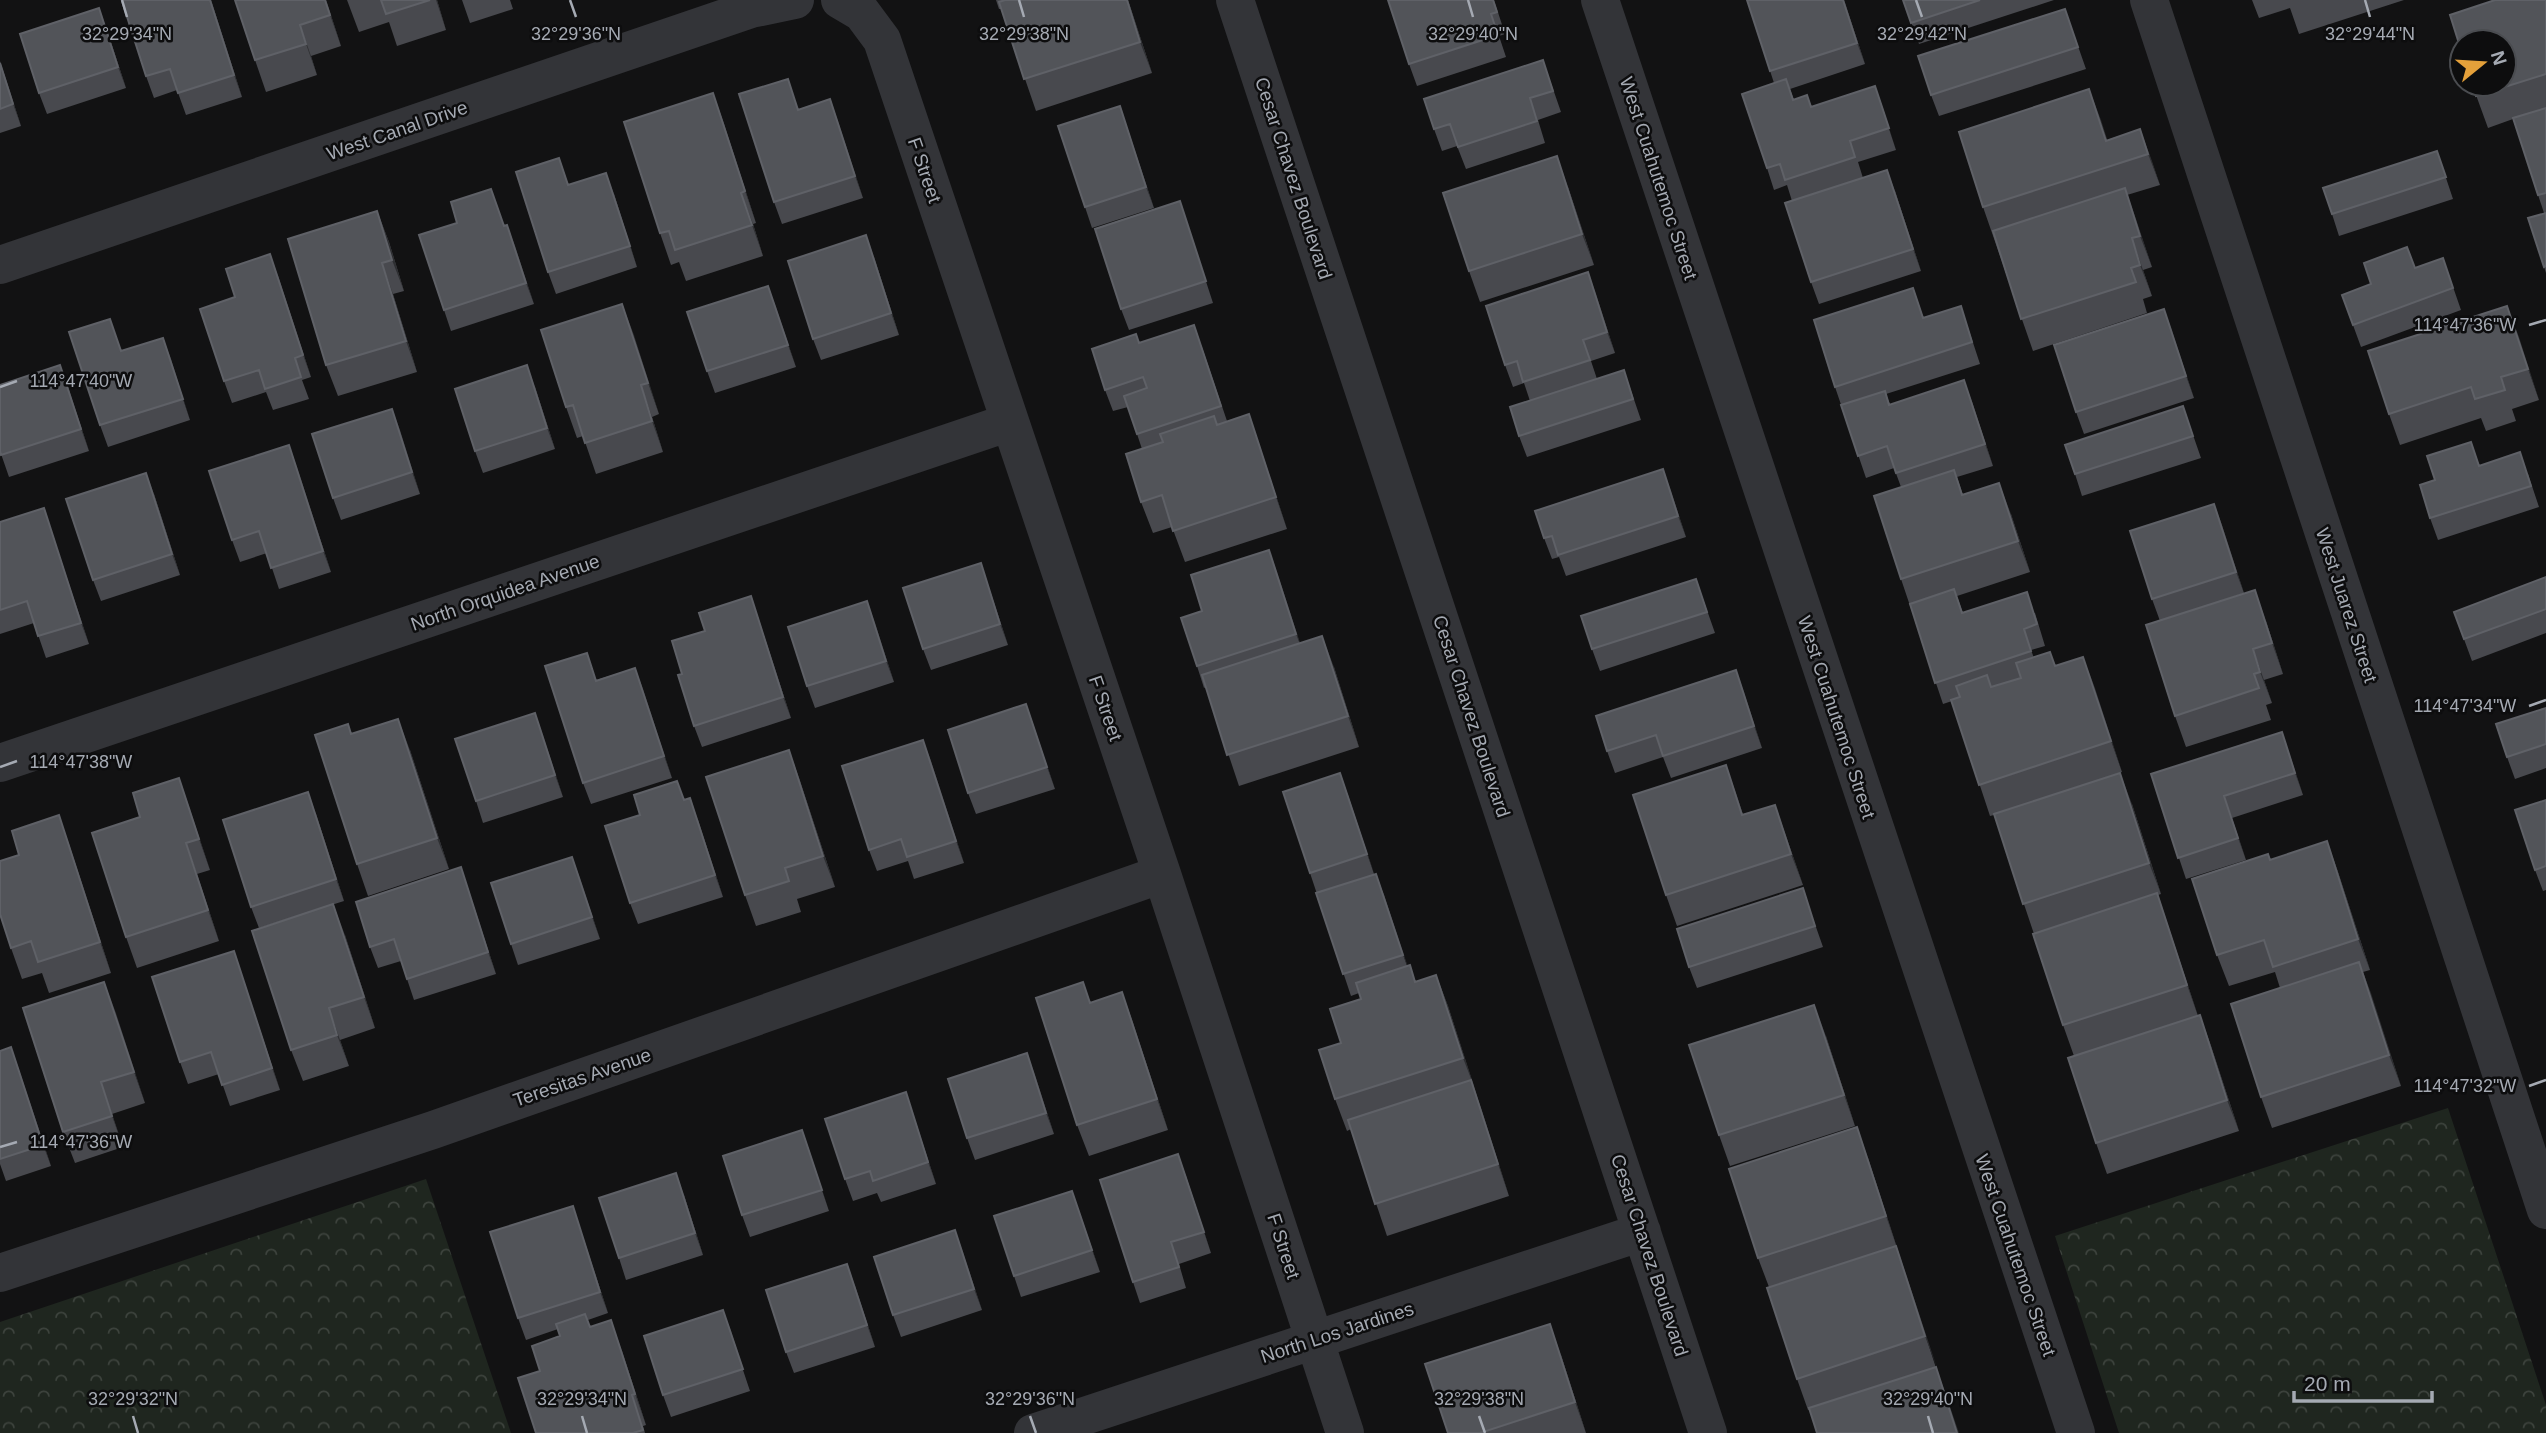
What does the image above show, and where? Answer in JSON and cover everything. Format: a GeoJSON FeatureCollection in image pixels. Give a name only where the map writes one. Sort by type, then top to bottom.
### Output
{"type":"FeatureCollection","features":[{"type":"Feature","properties":{"kind":"street","name":"West Canal Drive"},"geometry":{"type":"LineString","coordinates":[[0,265],[751,9],[795,0]]}},
{"type":"Feature","properties":{"kind":"street","name":"F Street"},"geometry":{"type":"LineString","coordinates":[[839,0],[862,13],[882,40],[1162,874],[1345,1433]]}},
{"type":"Feature","properties":{"kind":"street","name":"Cesar Chavez Boulevard"},"geometry":{"type":"LineString","coordinates":[[1235,0],[1708,1433]]}},
{"type":"Feature","properties":{"kind":"street","name":"West Cuahutemoc Street"},"geometry":{"type":"LineString","coordinates":[[1600,0],[2076,1433]]}},
{"type":"Feature","properties":{"kind":"street","name":"West Juarez Street"},"geometry":{"type":"LineString","coordinates":[[2148,0],[2546,1210]]}},
{"type":"Feature","properties":{"kind":"street","name":"North Orquidea Avenue"},"geometry":{"type":"LineString","coordinates":[[0,763],[1010,422]]}},
{"type":"Feature","properties":{"kind":"street","name":"Teresitas Avenue"},"geometry":{"type":"LineString","coordinates":[[0,1273],[433,1130],[1162,874]]}},
{"type":"Feature","properties":{"kind":"street","name":"North Los Jardines"},"geometry":{"type":"LineString","coordinates":[[1032,1433],[1642,1232]]}},
{"type":"Feature","properties":{"kind":"green space"},"geometry":{"type":"Polygon","coordinates":[[[2448,1108],[2546,1405],[2546,1433],[2119,1433],[2055,1236],[2448,1108]]]}},
{"type":"Feature","properties":{"kind":"green space"},"geometry":{"type":"Polygon","coordinates":[[[426,1179],[511,1433],[0,1433],[0,1322],[426,1179]]]}},
{"type":"Feature","properties":{"kind":"building"},"geometry":{"type":"Polygon","coordinates":[[[210,0],[234,75],[178,93],[170,69],[146,76],[122,1],[210,0]]]}},
{"type":"Feature","properties":{"kind":"building"},"geometry":{"type":"Polygon","coordinates":[[[235,0],[325,0],[330,15],[300,25],[306,44],[255,60],[235,0]]]}},
{"type":"Feature","properties":{"kind":"building"},"geometry":{"type":"Polygon","coordinates":[[[381,0],[430,0],[386,14],[381,0]]]}},
{"type":"Feature","properties":{"kind":"building"},"geometry":{"type":"Polygon","coordinates":[[[1127,0],[1140,42],[1024,79],[999,2],[1127,0]]]}},
{"type":"Feature","properties":{"kind":"building"},"geometry":{"type":"Polygon","coordinates":[[[1388,0],[1493,0],[1497,12],[1491,14],[1498,35],[1409,64],[1388,0]]]}},
{"type":"Feature","properties":{"kind":"building"},"geometry":{"type":"Polygon","coordinates":[[[1747,0],[1843,0],[1857,43],[1770,71],[1747,0]]]}},
{"type":"Feature","properties":{"kind":"building"},"geometry":{"type":"Polygon","coordinates":[[[1903,0],[1980,0],[1911,23],[1903,0]]]}},
{"type":"Feature","properties":{"kind":"building"},"geometry":{"type":"Polygon","coordinates":[[[2495,0],[2546,0],[2546,74],[2518,83],[2518,28],[2454,28],[2450,15],[2495,0]]]}},
{"type":"Feature","properties":{"kind":"building"},"geometry":{"type":"Polygon","coordinates":[[[99,8],[118,67],[39,93],[20,34],[99,8]]]}},
{"type":"Feature","properties":{"kind":"building"},"geometry":{"type":"Polygon","coordinates":[[[2065,9],[2078,47],[1931,95],[1918,56],[2065,9]]]}},
{"type":"Feature","properties":{"kind":"building"},"geometry":{"type":"Polygon","coordinates":[[[1543,60],[1553,91],[1530,98],[1537,121],[1458,147],[1450,124],[1434,129],[1424,99],[1543,60]]]}},
{"type":"Feature","properties":{"kind":"building"},"geometry":{"type":"Polygon","coordinates":[[[0,63],[13,104],[0,109],[0,63]]]}},
{"type":"Feature","properties":{"kind":"building"},"geometry":{"type":"Polygon","coordinates":[[[788,79],[798,110],[830,99],[855,176],[774,202],[739,94],[788,79]]]}},
{"type":"Feature","properties":{"kind":"building"},"geometry":{"type":"Polygon","coordinates":[[[1786,79],[1793,100],[1807,95],[1811,107],[1875,86],[1889,128],[1850,141],[1855,157],[1785,180],[1780,164],[1767,168],[1742,94],[1786,79]]]}},
{"type":"Feature","properties":{"kind":"building"},"geometry":{"type":"Polygon","coordinates":[[[2089,89],[2106,141],[2140,129],[2148,154],[1983,207],[1959,132],[2089,89]]]}},
{"type":"Feature","properties":{"kind":"building"},"geometry":{"type":"Polygon","coordinates":[[[713,93],[745,191],[741,193],[752,225],[675,250],[669,231],[660,233],[624,122],[713,93]]]}},
{"type":"Feature","properties":{"kind":"building"},"geometry":{"type":"Polygon","coordinates":[[[1120,106],[1146,187],[1085,207],[1058,126],[1120,106]]]}},
{"type":"Feature","properties":{"kind":"building"},"geometry":{"type":"Polygon","coordinates":[[[2546,108],[2546,193],[2538,195],[2513,118],[2546,108]]]}},
{"type":"Feature","properties":{"kind":"building"},"geometry":{"type":"Polygon","coordinates":[[[2437,151],[2446,177],[2332,214],[2323,188],[2437,151]]]}},
{"type":"Feature","properties":{"kind":"building"},"geometry":{"type":"Polygon","coordinates":[[[1557,156],[1582,234],[1469,271],[1443,193],[1557,156]]]}},
{"type":"Feature","properties":{"kind":"building"},"geometry":{"type":"Polygon","coordinates":[[[559,158],[568,185],[606,173],[630,246],[548,272],[516,172],[559,158]]]}},
{"type":"Feature","properties":{"kind":"building"},"geometry":{"type":"Polygon","coordinates":[[[1887,170],[1913,249],[1811,282],[1785,203],[1887,170]]]}},
{"type":"Feature","properties":{"kind":"building"},"geometry":{"type":"Polygon","coordinates":[[[2125,188],[2140,236],[2132,238],[2140,265],[2131,268],[2136,282],[2021,319],[1993,231],[2125,188]]]}},
{"type":"Feature","properties":{"kind":"building"},"geometry":{"type":"Polygon","coordinates":[[[491,189],[504,226],[507,225],[526,283],[444,310],[419,235],[457,223],[451,202],[491,189]]]}},
{"type":"Feature","properties":{"kind":"building"},"geometry":{"type":"Polygon","coordinates":[[[1180,201],[1206,281],[1121,309],[1095,229],[1180,201]]]}},
{"type":"Feature","properties":{"kind":"building"},"geometry":{"type":"Polygon","coordinates":[[[377,211],[392,260],[382,263],[406,341],[326,365],[288,239],[377,211]]]}},
{"type":"Feature","properties":{"kind":"building"},"geometry":{"type":"Polygon","coordinates":[[[2546,213],[2546,266],[2544,267],[2528,218],[2546,213]]]}},
{"type":"Feature","properties":{"kind":"building"},"geometry":{"type":"Polygon","coordinates":[[[866,235],[891,313],[813,339],[788,261],[866,235]]]}},
{"type":"Feature","properties":{"kind":"building"},"geometry":{"type":"Polygon","coordinates":[[[2407,247],[2415,268],[2443,258],[2453,288],[2353,325],[2342,295],[2371,284],[2364,263],[2407,247]]]}},
{"type":"Feature","properties":{"kind":"building"},"geometry":{"type":"Polygon","coordinates":[[[270,254],[303,355],[295,358],[301,377],[265,389],[259,370],[224,381],[200,309],[235,297],[226,269],[270,254]]]}},
{"type":"Feature","properties":{"kind":"building"},"geometry":{"type":"Polygon","coordinates":[[[1588,272],[1607,332],[1583,340],[1590,360],[1523,382],[1517,361],[1505,365],[1486,306],[1588,272]]]}},
{"type":"Feature","properties":{"kind":"building"},"geometry":{"type":"Polygon","coordinates":[[[768,286],[788,345],[707,371],[687,312],[768,286]]]}},
{"type":"Feature","properties":{"kind":"building"},"geometry":{"type":"Polygon","coordinates":[[[1913,288],[1923,318],[1961,306],[1972,342],[1835,387],[1814,320],[1913,288]]]}},
{"type":"Feature","properties":{"kind":"building"},"geometry":{"type":"Polygon","coordinates":[[[622,304],[648,383],[641,385],[652,421],[585,443],[573,405],[566,407],[541,330],[622,304]]]}},
{"type":"Feature","properties":{"kind":"building"},"geometry":{"type":"Polygon","coordinates":[[[2507,306],[2528,369],[2501,377],[2505,390],[2475,399],[2471,387],[2389,414],[2368,351],[2507,306]]]}},
{"type":"Feature","properties":{"kind":"building"},"geometry":{"type":"Polygon","coordinates":[[[2164,309],[2186,376],[2076,412],[2054,345],[2164,309]]]}},
{"type":"Feature","properties":{"kind":"building"},"geometry":{"type":"Polygon","coordinates":[[[110,319],[121,351],[163,338],[183,399],[100,425],[69,332],[110,319]]]}},
{"type":"Feature","properties":{"kind":"building"},"geometry":{"type":"Polygon","coordinates":[[[1194,325],[1221,406],[1137,434],[1124,396],[1147,388],[1143,377],[1105,390],[1092,349],[1136,334],[1139,343],[1194,325]]]}},
{"type":"Feature","properties":{"kind":"building"},"geometry":{"type":"Polygon","coordinates":[[[60,365],[81,429],[1,455],[0,385],[60,365]]]}},
{"type":"Feature","properties":{"kind":"building"},"geometry":{"type":"Polygon","coordinates":[[[527,365],[547,428],[475,451],[455,389],[527,365]]]}},
{"type":"Feature","properties":{"kind":"building"},"geometry":{"type":"Polygon","coordinates":[[[1624,370],[1633,399],[1519,436],[1510,407],[1624,370]]]}},
{"type":"Feature","properties":{"kind":"building"},"geometry":{"type":"Polygon","coordinates":[[[1964,380],[1985,444],[1896,473],[1887,446],[1858,456],[1841,405],[1885,391],[1889,405],[1964,380]]]}},
{"type":"Feature","properties":{"kind":"building"},"geometry":{"type":"Polygon","coordinates":[[[2183,406],[2193,436],[2075,474],[2065,445],[2183,406]]]}},
{"type":"Feature","properties":{"kind":"building"},"geometry":{"type":"Polygon","coordinates":[[[392,409],[412,472],[333,498],[312,434],[392,409]]]}},
{"type":"Feature","properties":{"kind":"building"},"geometry":{"type":"Polygon","coordinates":[[[1249,414],[1276,497],[1173,531],[1162,495],[1141,502],[1126,454],[1163,442],[1160,434],[1214,416],[1217,425],[1249,414]]]}},
{"type":"Feature","properties":{"kind":"building"},"geometry":{"type":"Polygon","coordinates":[[[2471,442],[2479,466],[2520,452],[2531,486],[2430,518],[2420,485],[2435,480],[2427,456],[2471,442]]]}},
{"type":"Feature","properties":{"kind":"building"},"geometry":{"type":"Polygon","coordinates":[[[289,445],[323,551],[271,568],[259,531],[232,540],[209,471],[289,445]]]}},
{"type":"Feature","properties":{"kind":"building"},"geometry":{"type":"Polygon","coordinates":[[[1663,469],[1678,516],[1558,555],[1552,536],[1544,538],[1535,511],[1663,469]]]}},
{"type":"Feature","properties":{"kind":"building"},"geometry":{"type":"Polygon","coordinates":[[[1954,470],[1962,495],[1999,483],[2018,541],[1901,579],[1874,496],[1954,470]]]}},
{"type":"Feature","properties":{"kind":"building"},"geometry":{"type":"Polygon","coordinates":[[[146,473],[172,554],[93,580],[66,499],[146,473]]]}},
{"type":"Feature","properties":{"kind":"building"},"geometry":{"type":"Polygon","coordinates":[[[2214,504],[2236,572],[2152,599],[2130,531],[2214,504]]]}},
{"type":"Feature","properties":{"kind":"building"},"geometry":{"type":"Polygon","coordinates":[[[44,508],[81,623],[38,636],[27,601],[0,610],[0,522],[44,508]]]}},
{"type":"Feature","properties":{"kind":"building"},"geometry":{"type":"Polygon","coordinates":[[[1269,550],[1296,634],[1197,666],[1181,618],[1202,611],[1191,575],[1269,550]]]}},
{"type":"Feature","properties":{"kind":"building"},"geometry":{"type":"Polygon","coordinates":[[[981,563],[1000,624],[923,649],[903,588],[981,563]]]}},
{"type":"Feature","properties":{"kind":"building"},"geometry":{"type":"Polygon","coordinates":[[[2546,577],[2546,609],[2464,639],[2454,612],[2546,577]]]}},
{"type":"Feature","properties":{"kind":"building"},"geometry":{"type":"Polygon","coordinates":[[[1696,579],[1707,612],[1592,649],[1581,616],[1696,579]]]}},
{"type":"Feature","properties":{"kind":"building"},"geometry":{"type":"Polygon","coordinates":[[[1954,589],[1962,613],[2027,592],[2037,624],[2024,629],[2031,651],[1935,683],[1910,604],[1954,589]]]}},
{"type":"Feature","properties":{"kind":"building"},"geometry":{"type":"Polygon","coordinates":[[[2255,590],[2272,643],[2253,649],[2260,672],[2254,674],[2259,688],[2175,716],[2146,625],[2255,590]]]}},
{"type":"Feature","properties":{"kind":"building"},"geometry":{"type":"Polygon","coordinates":[[[751,596],[783,697],[694,726],[678,675],[682,674],[672,641],[705,631],[699,613],[751,596]]]}},
{"type":"Feature","properties":{"kind":"building"},"geometry":{"type":"Polygon","coordinates":[[[867,601],[886,661],[807,686],[788,627],[867,601]]]}},
{"type":"Feature","properties":{"kind":"building"},"geometry":{"type":"Polygon","coordinates":[[[1322,636],[1348,716],[1227,755],[1202,675],[1322,636]]]}},
{"type":"Feature","properties":{"kind":"building"},"geometry":{"type":"Polygon","coordinates":[[[2050,652],[2055,666],[2083,657],[2111,741],[1979,785],[1951,700],[1960,697],[1956,686],[1987,675],[1991,687],[2021,678],[2016,663],[2050,652]]]}},
{"type":"Feature","properties":{"kind":"building"},"geometry":{"type":"Polygon","coordinates":[[[587,653],[596,681],[635,668],[664,756],[583,783],[545,666],[587,653]]]}},
{"type":"Feature","properties":{"kind":"building"},"geometry":{"type":"Polygon","coordinates":[[[1736,670],[1754,726],[1663,756],[1656,735],[1607,751],[1596,716],[1736,670]]]}},
{"type":"Feature","properties":{"kind":"building"},"geometry":{"type":"Polygon","coordinates":[[[1026,704],[1047,767],[968,793],[948,730],[1026,704]]]}},
{"type":"Feature","properties":{"kind":"building"},"geometry":{"type":"Polygon","coordinates":[[[2546,708],[2546,744],[2507,757],[2496,724],[2546,708]]]}},
{"type":"Feature","properties":{"kind":"building"},"geometry":{"type":"Polygon","coordinates":[[[535,713],[555,775],[476,801],[455,739],[535,713]]]}},
{"type":"Feature","properties":{"kind":"building"},"geometry":{"type":"Polygon","coordinates":[[[398,719],[437,838],[357,864],[315,735],[348,724],[351,734],[398,719]]]}},
{"type":"Feature","properties":{"kind":"building"},"geometry":{"type":"Polygon","coordinates":[[[2282,732],[2295,773],[2224,796],[2238,838],[2178,858],[2151,774],[2282,732]]]}},
{"type":"Feature","properties":{"kind":"building"},"geometry":{"type":"Polygon","coordinates":[[[923,740],[956,841],[907,857],[901,839],[869,850],[842,766],[923,740]]]}},
{"type":"Feature","properties":{"kind":"building"},"geometry":{"type":"Polygon","coordinates":[[[789,750],[823,856],[785,868],[789,881],[745,895],[706,777],[789,750]]]}},
{"type":"Feature","properties":{"kind":"building"},"geometry":{"type":"Polygon","coordinates":[[[1726,765],[1742,815],[1775,805],[1791,854],[1666,895],[1633,795],[1726,765]]]}},
{"type":"Feature","properties":{"kind":"building"},"geometry":{"type":"Polygon","coordinates":[[[1340,773],[1367,854],[1310,873],[1283,792],[1340,773]]]}},
{"type":"Feature","properties":{"kind":"building"},"geometry":{"type":"Polygon","coordinates":[[[2120,773],[2149,863],[2023,904],[1994,814],[2120,773]]]}},
{"type":"Feature","properties":{"kind":"building"},"geometry":{"type":"Polygon","coordinates":[[[179,778],[199,839],[186,843],[208,910],[126,937],[92,833],[140,817],[133,793],[179,778]]]}},
{"type":"Feature","properties":{"kind":"building"},"geometry":{"type":"Polygon","coordinates":[[[677,781],[684,800],[690,798],[715,875],[630,903],[605,826],[640,815],[634,795],[677,781]]]}},
{"type":"Feature","properties":{"kind":"building"},"geometry":{"type":"Polygon","coordinates":[[[308,792],[336,879],[251,907],[223,820],[308,792]]]}},
{"type":"Feature","properties":{"kind":"building"},"geometry":{"type":"Polygon","coordinates":[[[2546,800],[2546,866],[2535,870],[2515,810],[2546,800]]]}},
{"type":"Feature","properties":{"kind":"building"},"geometry":{"type":"Polygon","coordinates":[[[59,815],[100,942],[38,962],[31,941],[11,948],[0,914],[0,861],[19,855],[12,831],[59,815]]]}},
{"type":"Feature","properties":{"kind":"building"},"geometry":{"type":"Polygon","coordinates":[[[2327,841],[2358,939],[2273,967],[2264,940],[2217,955],[2192,879],[2268,854],[2270,860],[2327,841]]]}},
{"type":"Feature","properties":{"kind":"building"},"geometry":{"type":"Polygon","coordinates":[[[572,857],[592,917],[511,944],[491,883],[572,857]]]}},
{"type":"Feature","properties":{"kind":"building"},"geometry":{"type":"Polygon","coordinates":[[[461,867],[488,952],[407,979],[394,939],[370,947],[356,902],[461,867]]]}},
{"type":"Feature","properties":{"kind":"building"},"geometry":{"type":"Polygon","coordinates":[[[1376,874],[1403,955],[1343,974],[1316,893],[1376,874]]]}},
{"type":"Feature","properties":{"kind":"building"},"geometry":{"type":"Polygon","coordinates":[[[1803,888],[1815,926],[1689,967],[1677,929],[1803,888]]]}},
{"type":"Feature","properties":{"kind":"building"},"geometry":{"type":"Polygon","coordinates":[[[2157,893],[2187,985],[2063,1025],[2033,934],[2157,893]]]}},
{"type":"Feature","properties":{"kind":"building"},"geometry":{"type":"Polygon","coordinates":[[[333,904],[364,997],[329,1008],[337,1035],[291,1050],[252,931],[333,904]]]}},
{"type":"Feature","properties":{"kind":"building"},"geometry":{"type":"Polygon","coordinates":[[[234,951],[272,1068],[222,1085],[211,1052],[180,1062],[152,977],[234,951]]]}},
{"type":"Feature","properties":{"kind":"building"},"geometry":{"type":"Polygon","coordinates":[[[2359,962],[2389,1055],[2261,1097],[2231,1004],[2359,962]]]}},
{"type":"Feature","properties":{"kind":"building"},"geometry":{"type":"Polygon","coordinates":[[[1410,965],[1415,982],[1436,975],[1463,1058],[1335,1099],[1319,1050],[1341,1043],[1330,1009],[1361,999],[1356,983],[1410,965]]]}},
{"type":"Feature","properties":{"kind":"building"},"geometry":{"type":"Polygon","coordinates":[[[104,982],[134,1072],[101,1082],[112,1116],[63,1132],[23,1008],[104,982]]]}},
{"type":"Feature","properties":{"kind":"building"},"geometry":{"type":"Polygon","coordinates":[[[1083,982],[1090,1003],[1122,992],[1157,1099],[1077,1125],[1036,998],[1083,982]]]}},
{"type":"Feature","properties":{"kind":"building"},"geometry":{"type":"Polygon","coordinates":[[[1814,1005],[1844,1095],[1719,1135],[1689,1045],[1814,1005]]]}},
{"type":"Feature","properties":{"kind":"building"},"geometry":{"type":"Polygon","coordinates":[[[2200,1015],[2227,1100],[2096,1143],[2068,1058],[2200,1015]]]}},
{"type":"Feature","properties":{"kind":"building"},"geometry":{"type":"Polygon","coordinates":[[[11,1047],[43,1145],[0,1159],[0,1051],[11,1047]]]}},
{"type":"Feature","properties":{"kind":"building"},"geometry":{"type":"Polygon","coordinates":[[[1027,1053],[1046,1113],[967,1138],[948,1079],[1027,1053]]]}},
{"type":"Feature","properties":{"kind":"building"},"geometry":{"type":"Polygon","coordinates":[[[1471,1080],[1498,1164],[1375,1204],[1348,1120],[1471,1080]]]}},
{"type":"Feature","properties":{"kind":"building"},"geometry":{"type":"Polygon","coordinates":[[[906,1092],[928,1162],[873,1181],[870,1171],[845,1179],[825,1119],[906,1092]]]}},
{"type":"Feature","properties":{"kind":"building"},"geometry":{"type":"Polygon","coordinates":[[[1857,1127],[1886,1216],[1758,1258],[1729,1169],[1857,1127]]]}},
{"type":"Feature","properties":{"kind":"building"},"geometry":{"type":"Polygon","coordinates":[[[802,1130],[822,1190],[742,1215],[723,1156],[802,1130]]]}},
{"type":"Feature","properties":{"kind":"building"},"geometry":{"type":"Polygon","coordinates":[[[1178,1154],[1204,1232],[1171,1242],[1179,1267],[1133,1282],[1100,1180],[1178,1154]]]}},
{"type":"Feature","properties":{"kind":"building"},"geometry":{"type":"Polygon","coordinates":[[[676,1173],[695,1233],[619,1258],[599,1198],[676,1173]]]}},
{"type":"Feature","properties":{"kind":"building"},"geometry":{"type":"Polygon","coordinates":[[[1072,1191],[1092,1250],[1014,1276],[994,1216],[1072,1191]]]}},
{"type":"Feature","properties":{"kind":"building"},"geometry":{"type":"Polygon","coordinates":[[[573,1206],[600,1292],[518,1318],[490,1232],[573,1206]]]}},
{"type":"Feature","properties":{"kind":"building"},"geometry":{"type":"Polygon","coordinates":[[[955,1230],[974,1289],[893,1315],[874,1257],[955,1230]]]}},
{"type":"Feature","properties":{"kind":"building"},"geometry":{"type":"Polygon","coordinates":[[[1896,1246],[1925,1336],[1797,1379],[1767,1288],[1896,1246]]]}},
{"type":"Feature","properties":{"kind":"building"},"geometry":{"type":"Polygon","coordinates":[[[847,1264],[867,1325],[786,1352],[766,1290],[847,1264]]]}},
{"type":"Feature","properties":{"kind":"building"},"geometry":{"type":"Polygon","coordinates":[[[723,1310],[743,1369],[663,1395],[644,1336],[723,1310]]]}},
{"type":"Feature","properties":{"kind":"building"},"geometry":{"type":"Polygon","coordinates":[[[585,1314],[590,1327],[611,1320],[635,1394],[632,1395],[643,1430],[633,1433],[536,1433],[518,1378],[540,1371],[532,1346],[560,1336],[556,1324],[585,1314]]]}},
{"type":"Feature","properties":{"kind":"building"},"geometry":{"type":"Polygon","coordinates":[[[1550,1324],[1575,1402],[1480,1433],[1448,1433],[1425,1364],[1550,1324]]]}},
{"type":"Feature","properties":{"kind":"building"},"geometry":{"type":"Polygon","coordinates":[[[1936,1367],[1957,1433],[1817,1433],[1809,1408],[1936,1367]]]}}]}
